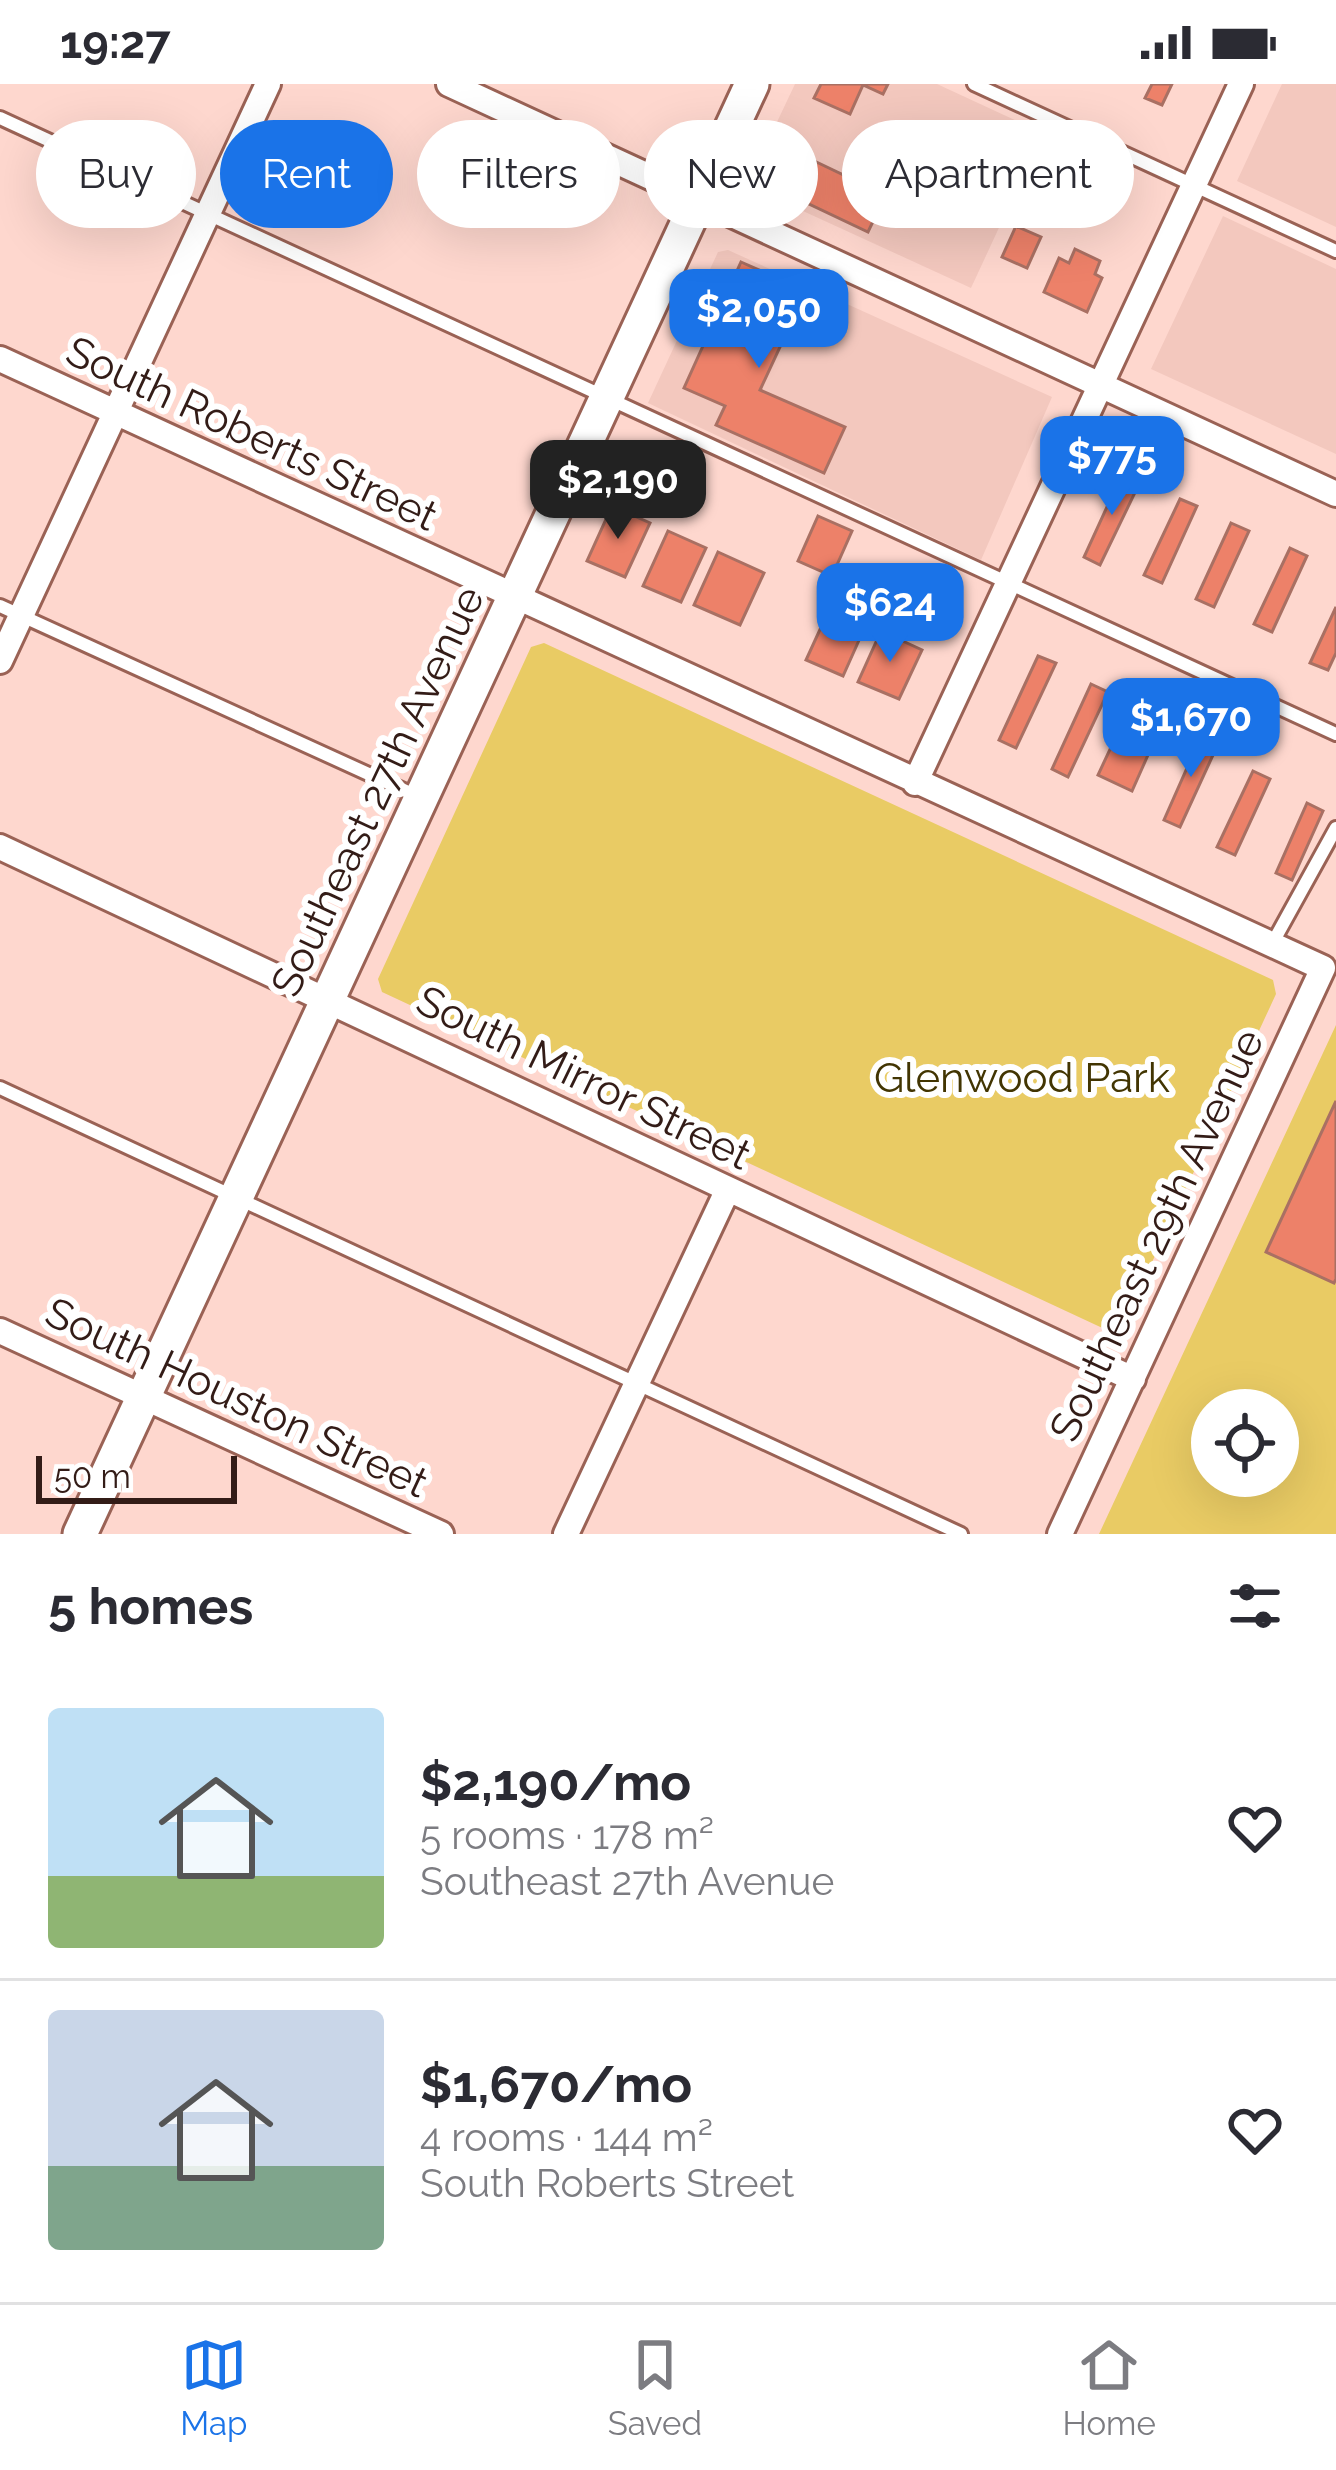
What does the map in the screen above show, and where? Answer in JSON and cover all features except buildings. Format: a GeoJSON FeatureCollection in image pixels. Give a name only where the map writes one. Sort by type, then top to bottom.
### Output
{"type":"FeatureCollection","features":[{"type":"Feature","properties":{"kind":"main road","name":"Southeast 27th Avenue"},"geometry":{"type":"LineString","coordinates":[[736,120],[752,84]]}},
{"type":"Feature","properties":{"kind":"main road","name":"Southeast 27th Avenue"},"geometry":{"type":"LineString","coordinates":[[80,1534],[687,228]]}},
{"type":"Feature","properties":{"kind":"street"},"geometry":{"type":"LineString","coordinates":[[0,661],[11,611],[116,412],[268,84]]}},
{"type":"Feature","properties":{"kind":"street"},"geometry":{"type":"LineString","coordinates":[[449,84],[644,174]]}},
{"type":"Feature","properties":{"kind":"street"},"geometry":{"type":"LineString","coordinates":[[915,783],[1241,84]]}},
{"type":"Feature","properties":{"kind":"street"},"geometry":{"type":"LineString","coordinates":[[760,228],[1336,494]]}},
{"type":"Feature","properties":{"kind":"street","name":"South Roberts Street"},"geometry":{"type":"LineString","coordinates":[[0,358],[1323,968]]}},
{"type":"Feature","properties":{"kind":"street","name":"South Mirror Street"},"geometry":{"type":"LineString","coordinates":[[0,847],[1133,1379]]}},
{"type":"Feature","properties":{"kind":"street","name":"Southeast 29th Avenue"},"geometry":{"type":"LineString","coordinates":[[1060,1534],[1323,968]]}},
{"type":"Feature","properties":{"kind":"street"},"geometry":{"type":"LineString","coordinates":[[566,1534],[728,1189]]}},
{"type":"Feature","properties":{"kind":"street","name":"South Houston Street"},"geometry":{"type":"LineString","coordinates":[[0,1331],[441,1534]]}},
{"type":"Feature","properties":{"kind":"lane"},"geometry":{"type":"LineString","coordinates":[[974,84],[1336,251]]}},
{"type":"Feature","properties":{"kind":"lane"},"geometry":{"type":"LineString","coordinates":[[0,118],[1336,734]]}},
{"type":"Feature","properties":{"kind":"lane"},"geometry":{"type":"LineString","coordinates":[[11,611],[423,799]]}},
{"type":"Feature","properties":{"kind":"lane"},"geometry":{"type":"LineString","coordinates":[[1272,945],[1336,828]]}},
{"type":"Feature","properties":{"kind":"lane"},"geometry":{"type":"LineString","coordinates":[[0,1088],[962,1534]]}},
{"type":"Feature","properties":{"kind":"shaded area"},"geometry":{"type":"Polygon","coordinates":[[[795,84],[937,84],[1015,120],[842,120],[842,228],[999,228],[971,288],[818,218],[818,120],[778,120],[795,84]]]}},
{"type":"Feature","properties":{"kind":"shaded area"},"geometry":{"type":"Polygon","coordinates":[[[1282,84],[1336,84],[1336,227],[1237,181],[1282,84]]]}},
{"type":"Feature","properties":{"kind":"shaded area"},"geometry":{"type":"Polygon","coordinates":[[[1223,216],[1336,269],[1336,454],[1151,369],[1223,216]]]}},
{"type":"Feature","properties":{"kind":"shaded area"},"geometry":{"type":"Polygon","coordinates":[[[728,250],[1052,397],[981,560],[648,403],[718,252],[728,250]]]}},
{"type":"Feature","properties":{"kind":"green space","name":"Glenwood Park"},"geometry":{"type":"Polygon","coordinates":[[[544,643],[1273,980],[1276,994],[1122,1327],[1111,1332],[382,992],[378,979],[531,647],[544,643]]]}},
{"type":"Feature","properties":{"kind":"green space"},"geometry":{"type":"Polygon","coordinates":[[[1336,1025],[1336,1534],[1099,1534],[1336,1025]]]}}]}
